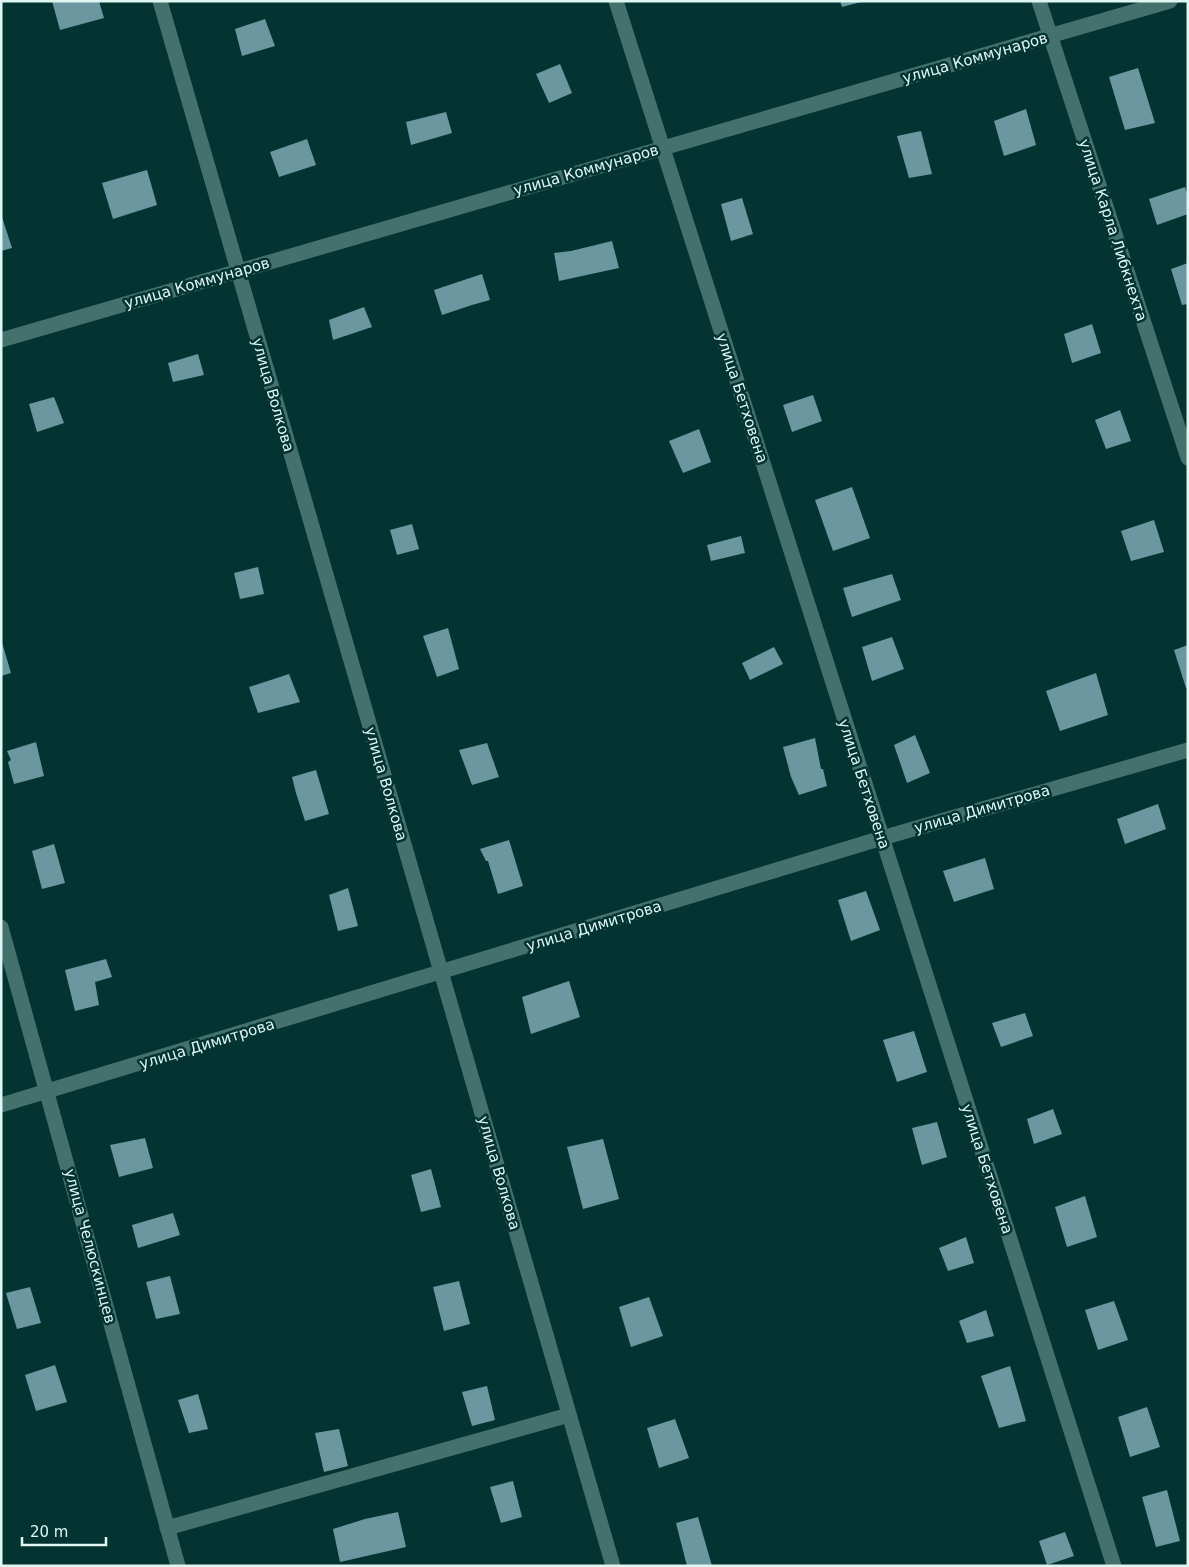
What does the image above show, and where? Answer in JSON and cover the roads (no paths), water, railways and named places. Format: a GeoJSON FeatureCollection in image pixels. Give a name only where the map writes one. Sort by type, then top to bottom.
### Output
{"type":"FeatureCollection","features":[{"type":"Feature","properties":{"kind":"street","name":"улица Волкова"},"geometry":{"type":"LineString","coordinates":[[160,1],[613,1566]]}},
{"type":"Feature","properties":{"kind":"street","name":"улица Бетховена"},"geometry":{"type":"LineString","coordinates":[[616,1],[1114,1566]]}},
{"type":"Feature","properties":{"kind":"street","name":"улица Карла Либкнехта"},"geometry":{"type":"LineString","coordinates":[[1039,1],[1188,458]]}},
{"type":"Feature","properties":{"kind":"street","name":"улица Коммунаров"},"geometry":{"type":"LineString","coordinates":[[1,340],[1170,1]]}},
{"type":"Feature","properties":{"kind":"street","name":"улица Димитрова"},"geometry":{"type":"LineString","coordinates":[[1,1105],[882,838],[1188,750]]}},
{"type":"Feature","properties":{"kind":"street","name":"улица Челюскинцев"},"geometry":{"type":"LineString","coordinates":[[1,927],[178,1566]]}},
{"type":"Feature","properties":{"kind":"street"},"geometry":{"type":"LineString","coordinates":[[167,1528],[569,1415]]}}]}
